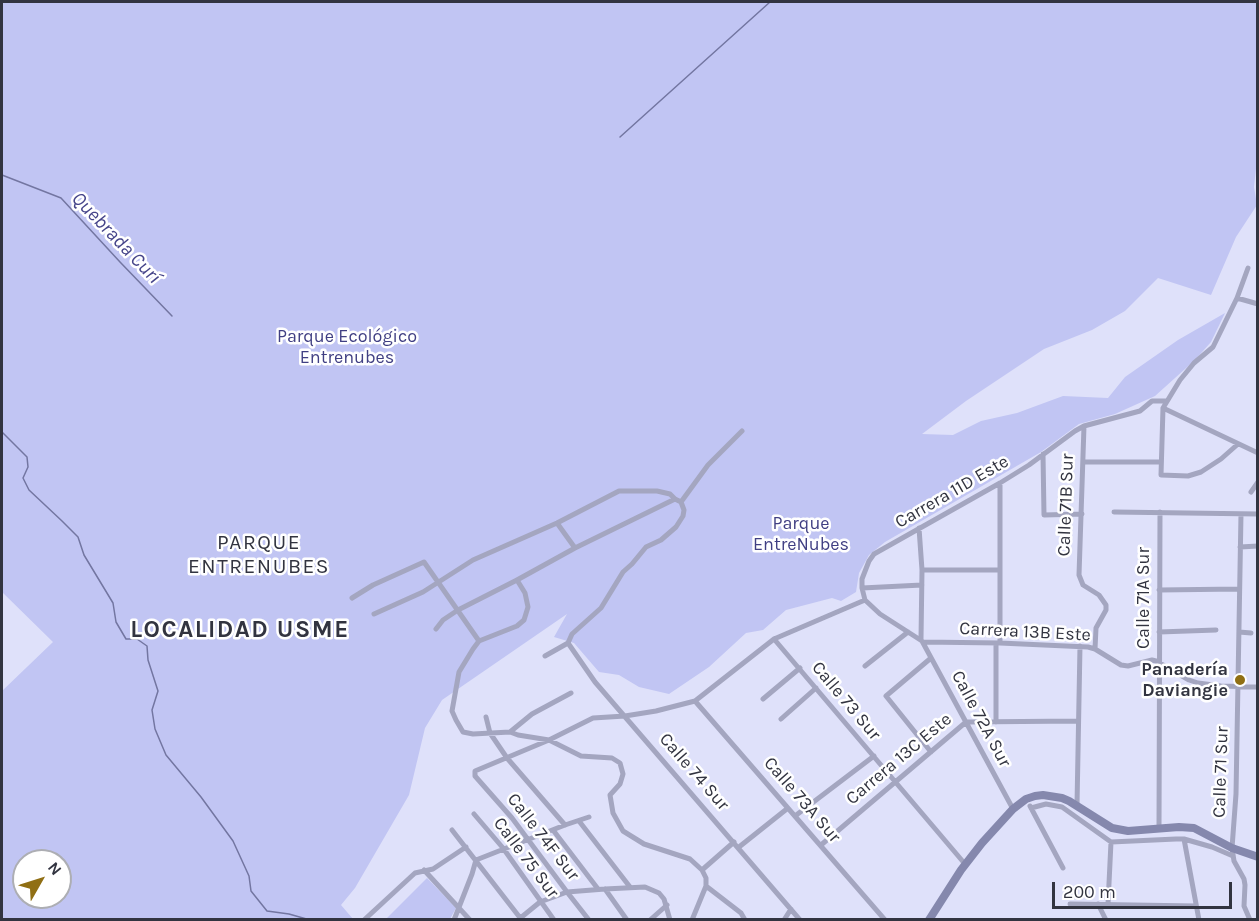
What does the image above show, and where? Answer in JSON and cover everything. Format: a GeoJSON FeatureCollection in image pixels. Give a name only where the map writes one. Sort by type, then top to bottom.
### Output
{"type":"FeatureCollection","features":[{"type":"Feature","properties":{"kind":"main road"},"geometry":{"type":"LineString","coordinates":[[929,920],[965,864],[1013,809],[1026,799],[1043,795],[1053,795],[1077,805],[1112,828],[1128,831],[1194,828],[1233,852],[1257,857]]}},
{"type":"Feature","properties":{"kind":"street"},"geometry":{"type":"LineString","coordinates":[[1238,444],[1221,459],[1201,471],[1188,476],[1161,474],[1163,408],[1180,380],[1194,363],[1213,347],[1237,298],[1248,268]]}},
{"type":"Feature","properties":{"kind":"street"},"geometry":{"type":"LineString","coordinates":[[1237,298],[1257,304]]}},
{"type":"Feature","properties":{"kind":"street","name":"Carrera 11D Este"},"geometry":{"type":"LineString","coordinates":[[865,600],[862,579],[874,554],[1000,483],[1029,465],[1075,430],[1140,411],[1152,401],[1166,401]]}},
{"type":"Feature","properties":{"kind":"street"},"geometry":{"type":"LineString","coordinates":[[1163,408],[1257,453]]}},
{"type":"Feature","properties":{"kind":"street","name":"Calle 71B Sur"},"geometry":{"type":"LineString","coordinates":[[1084,426],[1079,575],[1083,585],[1099,595],[1106,604],[1106,610],[1096,628],[1095,649]]}},
{"type":"Feature","properties":{"kind":"street"},"geometry":{"type":"LineString","coordinates":[[681,502],[708,465],[742,431]]}},
{"type":"Feature","properties":{"kind":"street"},"geometry":{"type":"LineString","coordinates":[[1043,454],[1044,514],[1082,514]]}},
{"type":"Feature","properties":{"kind":"street"},"geometry":{"type":"LineString","coordinates":[[1083,462],[1161,462]]}},
{"type":"Feature","properties":{"kind":"street"},"geometry":{"type":"LineString","coordinates":[[1251,492],[1257,482]]}},
{"type":"Feature","properties":{"kind":"street"},"geometry":{"type":"LineString","coordinates":[[996,722],[1000,483]]}},
{"type":"Feature","properties":{"kind":"street"},"geometry":{"type":"LineString","coordinates":[[374,614],[423,592],[473,560],[557,523],[619,491],[657,491],[670,494],[681,502],[684,510],[683,516],[676,527],[661,540],[646,547],[623,572],[601,608],[572,634],[568,643],[545,656]]}},
{"type":"Feature","properties":{"kind":"street"},"geometry":{"type":"LineString","coordinates":[[436,629],[443,620],[458,610],[575,548],[675,499]]}},
{"type":"Feature","properties":{"kind":"street"},"geometry":{"type":"LineString","coordinates":[[1114,512],[1257,514]]}},
{"type":"Feature","properties":{"kind":"street","name":"Calle 71A Sur"},"geometry":{"type":"LineString","coordinates":[[1158,828],[1160,512]]}},
{"type":"Feature","properties":{"kind":"street","name":"Calle 71 Sur"},"geometry":{"type":"LineString","coordinates":[[1241,514],[1233,852],[1244,879],[1244,906],[1250,920]]}},
{"type":"Feature","properties":{"kind":"street"},"geometry":{"type":"LineString","coordinates":[[557,523],[575,548]]}},
{"type":"Feature","properties":{"kind":"street","name":"Calle 72A Sur"},"geometry":{"type":"LineString","coordinates":[[919,528],[922,570],[922,641],[1013,809]]}},
{"type":"Feature","properties":{"kind":"street"},"geometry":{"type":"LineString","coordinates":[[1240,546],[1257,546]]}},
{"type":"Feature","properties":{"kind":"street"},"geometry":{"type":"LineString","coordinates":[[352,598],[373,585],[424,562],[479,641]]}},
{"type":"Feature","properties":{"kind":"street"},"geometry":{"type":"LineString","coordinates":[[922,570],[1000,570]]}},
{"type":"Feature","properties":{"kind":"street"},"geometry":{"type":"LineString","coordinates":[[517,580],[525,593],[528,607],[524,620],[517,626],[479,641],[459,672],[452,711],[456,720],[463,732],[473,734],[510,732],[549,740],[581,756],[612,758],[620,763],[623,774],[620,784],[610,795],[613,813],[623,831],[644,844],[690,859],[702,870],[706,878],[706,886],[692,920]]}},
{"type":"Feature","properties":{"kind":"street"},"geometry":{"type":"LineString","coordinates":[[862,588],[922,585]]}},
{"type":"Feature","properties":{"kind":"street"},"geometry":{"type":"LineString","coordinates":[[1160,590],[1239,589]]}},
{"type":"Feature","properties":{"kind":"street"},"geometry":{"type":"LineString","coordinates":[[507,758],[593,718],[656,711],[695,701],[774,639],[865,600],[880,614],[922,641]]}},
{"type":"Feature","properties":{"kind":"street"},"geometry":{"type":"LineString","coordinates":[[1159,632],[1216,630]]}},
{"type":"Feature","properties":{"kind":"street"},"geometry":{"type":"LineString","coordinates":[[865,666],[908,632]]}},
{"type":"Feature","properties":{"kind":"street"},"geometry":{"type":"LineString","coordinates":[[1239,632],[1251,633]]}},
{"type":"Feature","properties":{"kind":"street","name":"Calle 73 Sur"},"geometry":{"type":"LineString","coordinates":[[774,639],[965,864]]}},
{"type":"Feature","properties":{"kind":"street","name":"Carrera 13B Este"},"geometry":{"type":"LineString","coordinates":[[922,641],[1080,646],[1095,649],[1121,665],[1135,665],[1152,660],[1159,662]]}},
{"type":"Feature","properties":{"kind":"street","name":"Calle 74 Sur"},"geometry":{"type":"LineString","coordinates":[[568,643],[595,682],[800,920]]}},
{"type":"Feature","properties":{"kind":"street"},"geometry":{"type":"LineString","coordinates":[[1077,805],[1080,646]]}},
{"type":"Feature","properties":{"kind":"street"},"geometry":{"type":"LineString","coordinates":[[931,658],[886,695],[886,698],[931,752]]}},
{"type":"Feature","properties":{"kind":"street"},"geometry":{"type":"LineString","coordinates":[[1159,662],[1197,683],[1257,687]]}},
{"type":"Feature","properties":{"kind":"street"},"geometry":{"type":"LineString","coordinates":[[763,699],[800,668]]}},
{"type":"Feature","properties":{"kind":"street"},"geometry":{"type":"LineString","coordinates":[[781,719],[816,688]]}},
{"type":"Feature","properties":{"kind":"street"},"geometry":{"type":"LineString","coordinates":[[510,732],[532,714],[571,693]]}},
{"type":"Feature","properties":{"kind":"street","name":"Calle 73A Sur"},"geometry":{"type":"LineString","coordinates":[[695,701],[885,920]]}},
{"type":"Feature","properties":{"kind":"street"},"geometry":{"type":"LineString","coordinates":[[486,717],[490,733],[507,758],[565,825]]}},
{"type":"Feature","properties":{"kind":"street","name":"Carrera 13C Este"},"geometry":{"type":"LineString","coordinates":[[821,845],[966,722],[1078,721]]}},
{"type":"Feature","properties":{"kind":"street"},"geometry":{"type":"LineString","coordinates":[[795,816],[874,756]]}},
{"type":"Feature","properties":{"kind":"street","name":"Calle 74F Sur"},"geometry":{"type":"LineString","coordinates":[[507,758],[482,767],[475,771],[475,776],[522,830],[527,840],[589,920]]}},
{"type":"Feature","properties":{"kind":"street"},"geometry":{"type":"LineString","coordinates":[[1026,799],[1063,868]]}},
{"type":"Feature","properties":{"kind":"street"},"geometry":{"type":"LineString","coordinates":[[1030,808],[1046,804],[1062,807],[1111,842],[1176,838],[1233,852]]}},
{"type":"Feature","properties":{"kind":"street"},"geometry":{"type":"LineString","coordinates":[[739,847],[788,808]]}},
{"type":"Feature","properties":{"kind":"street","name":"Calle 75 Sur"},"geometry":{"type":"LineString","coordinates":[[474,814],[503,848],[554,920]]}},
{"type":"Feature","properties":{"kind":"street"},"geometry":{"type":"LineString","coordinates":[[476,860],[589,817]]}},
{"type":"Feature","properties":{"kind":"street"},"geometry":{"type":"LineString","coordinates":[[579,821],[630,887]]}},
{"type":"Feature","properties":{"kind":"street"},"geometry":{"type":"LineString","coordinates":[[452,830],[520,919],[540,902],[567,892],[645,887],[659,893],[664,899],[670,920]]}},
{"type":"Feature","properties":{"kind":"street"},"geometry":{"type":"LineString","coordinates":[[553,830],[598,889]]}},
{"type":"Feature","properties":{"kind":"street"},"geometry":{"type":"LineString","coordinates":[[1184,839],[1199,920]]}},
{"type":"Feature","properties":{"kind":"street"},"geometry":{"type":"LineString","coordinates":[[702,870],[734,842]]}},
{"type":"Feature","properties":{"kind":"street"},"geometry":{"type":"LineString","coordinates":[[1108,904],[1111,842]]}},
{"type":"Feature","properties":{"kind":"street"},"geometry":{"type":"LineString","coordinates":[[364,920],[415,873],[433,869],[466,847]]}},
{"type":"Feature","properties":{"kind":"street"},"geometry":{"type":"LineString","coordinates":[[454,920],[476,860]]}},
{"type":"Feature","properties":{"kind":"street"},"geometry":{"type":"LineString","coordinates":[[424,870],[470,920]]}},
{"type":"Feature","properties":{"kind":"street"},"geometry":{"type":"LineString","coordinates":[[706,886],[741,914],[745,920]]}},
{"type":"Feature","properties":{"kind":"street"},"geometry":{"type":"LineString","coordinates":[[605,888],[627,920]]}},
{"type":"Feature","properties":{"kind":"street"},"geometry":{"type":"LineString","coordinates":[[1070,904],[1196,906]]}},
{"type":"Feature","properties":{"kind":"street"},"geometry":{"type":"LineString","coordinates":[[1098,904],[1106,920]]}},
{"type":"Feature","properties":{"kind":"street"},"geometry":{"type":"LineString","coordinates":[[650,920],[667,905]]}},
{"type":"Feature","properties":{"kind":"street"},"geometry":{"type":"LineString","coordinates":[[784,920],[790,909]]}},
{"type":"Feature","properties":{"kind":"green space","name":"Parque Ecológico Entrenubes"},"geometry":{"type":"Polygon","coordinates":[[[2,2],[1257,2],[1258,150],[1254,187],[1257,205],[1236,237],[1211,295],[1158,278],[1125,311],[1092,330],[1044,349],[966,401],[922,434],[953,435],[981,421],[1017,413],[1063,396],[1108,398],[1125,377],[1178,340],[1225,313],[1211,342],[1195,360],[1155,396],[1115,414],[1079,424],[1041,452],[885,542],[869,555],[859,573],[856,592],[841,601],[832,598],[786,610],[763,630],[746,633],[709,667],[669,694],[639,687],[619,675],[599,672],[574,643],[554,637],[567,614],[442,700],[425,728],[409,795],[355,888],[341,905],[353,919],[2,920],[2,691],[53,642],[2,592],[2,2]]]}},
{"type":"Feature","properties":{"kind":"green space"},"geometry":{"type":"Polygon","coordinates":[[[427,878],[456,908],[450,919],[385,920],[427,878]]]}},
{"type":"Feature","properties":{"kind":"waterway"},"geometry":{"type":"LineString","coordinates":[[620,137],[770,2]]}},
{"type":"Feature","properties":{"kind":"waterway","name":"Quebrada Curí"},"geometry":{"type":"LineString","coordinates":[[2,175],[61,198],[172,316]]}},
{"type":"Feature","properties":{"kind":"waterway"},"geometry":{"type":"LineString","coordinates":[[2,432],[27,457],[28,467],[23,478],[29,490],[78,537],[84,555],[113,603],[116,622],[126,639],[137,639],[147,646],[148,660],[158,691],[152,710],[155,729],[166,755],[233,841],[249,876],[251,891],[267,911],[310,920]]}},
{"type":"Feature","properties":{"kind":"place","name":"Panadería Daviangie"},"geometry":{"type":"Point","coordinates":[1240,680]}},
{"type":"Feature","properties":{"kind":"district","name":"PARQUE ENTRENUBES"},"geometry":{"type":"Point","coordinates":[259,555]}},
{"type":"Feature","properties":{"kind":"district","name":"LOCALIDAD USME"},"geometry":{"type":"Point","coordinates":[240,630]}},
{"type":"Feature","properties":{"kind":"park label","name":"Parque EntreNubes"},"geometry":{"type":"Point","coordinates":[801,534]}}]}
